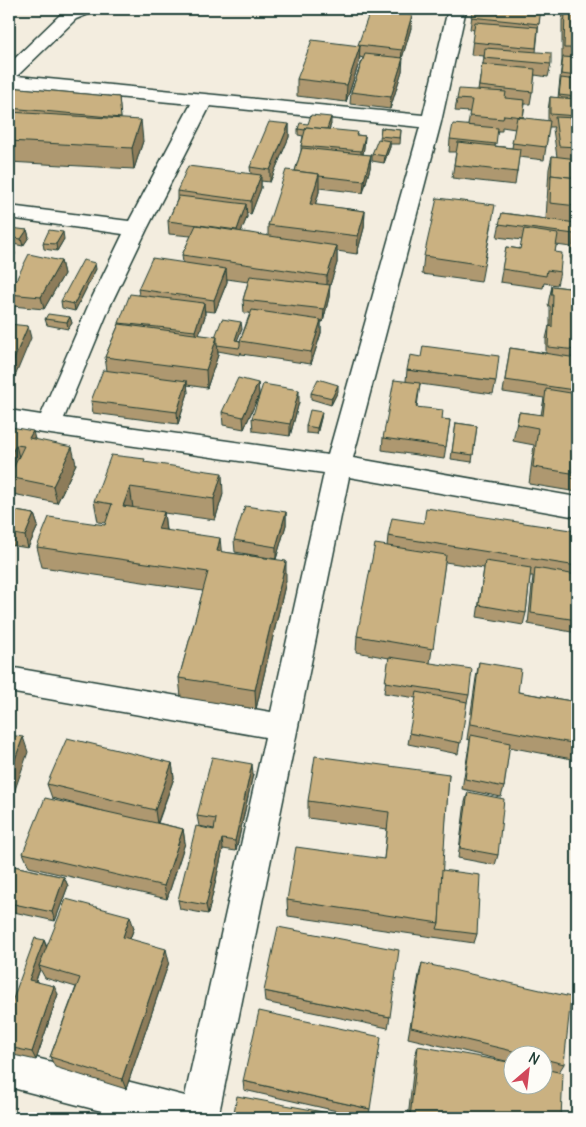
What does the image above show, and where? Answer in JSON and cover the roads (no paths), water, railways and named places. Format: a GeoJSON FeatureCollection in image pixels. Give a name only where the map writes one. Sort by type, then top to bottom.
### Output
{"type":"FeatureCollection","features":[{"type":"Feature","properties":{"kind":"street"},"geometry":{"type":"LineString","coordinates":[[9,74],[70,15],[85,9]]}},
{"type":"Feature","properties":{"kind":"street"},"geometry":{"type":"LineString","coordinates":[[9,1069],[199,1118],[338,466],[431,122],[457,9]]}},
{"type":"Feature","properties":{"kind":"street"},"geometry":{"type":"LineString","coordinates":[[9,81],[431,122]]}},
{"type":"Feature","properties":{"kind":"street"},"geometry":{"type":"LineString","coordinates":[[49,424],[100,304],[136,229],[204,99]]}},
{"type":"Feature","properties":{"kind":"street"},"geometry":{"type":"LineString","coordinates":[[9,212],[136,229]]}},
{"type":"Feature","properties":{"kind":"street"},"geometry":{"type":"LineString","coordinates":[[9,419],[338,466],[577,506]]}},
{"type":"Feature","properties":{"kind":"street"},"geometry":{"type":"LineString","coordinates":[[9,679],[282,726]]}}]}
